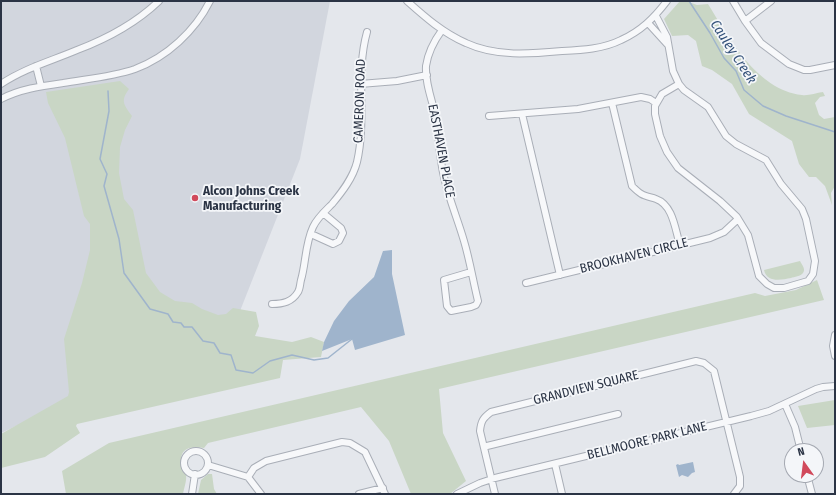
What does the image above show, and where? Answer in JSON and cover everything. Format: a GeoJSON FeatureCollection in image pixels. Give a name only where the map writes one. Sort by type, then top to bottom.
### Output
{"type":"FeatureCollection","features":[{"type":"Feature","properties":{"kind":"street"},"geometry":{"type":"LineString","coordinates":[[1,84],[23,71],[102,40],[125,27],[158,1]]}},
{"type":"Feature","properties":{"kind":"street"},"geometry":{"type":"LineString","coordinates":[[1,99],[24,90],[41,86],[112,75],[134,69],[151,62],[178,43],[186,35],[197,22],[210,1]]}},
{"type":"Feature","properties":{"kind":"street"},"geometry":{"type":"LineString","coordinates":[[407,1],[442,30],[467,44],[490,51],[528,54],[597,48],[621,40],[648,24],[667,1]]}},
{"type":"Feature","properties":{"kind":"street"},"geometry":{"type":"LineString","coordinates":[[733,1],[745,22],[761,43],[789,64],[804,70],[835,65]]}},
{"type":"Feature","properties":{"kind":"street"},"geometry":{"type":"LineString","coordinates":[[745,22],[771,1]]}},
{"type":"Feature","properties":{"kind":"street"},"geometry":{"type":"LineString","coordinates":[[656,16],[662,34],[668,45],[673,71],[678,84],[708,107],[726,136],[736,144],[766,160],[780,184],[802,209],[806,219],[815,261],[812,274],[808,281],[784,288],[774,288],[766,284],[759,276],[748,234],[738,219],[720,201],[678,168],[667,152],[660,136],[655,114],[656,103],[662,94],[678,84]]}},
{"type":"Feature","properties":{"kind":"street"},"geometry":{"type":"LineString","coordinates":[[648,24],[662,34]]}},
{"type":"Feature","properties":{"kind":"street","name":"EASTHAVEN PLACE"},"geometry":{"type":"LineString","coordinates":[[442,30],[431,48],[426,67],[427,75],[439,134],[440,155],[444,176],[450,200],[465,242],[472,272],[478,301],[476,305],[471,308],[451,311],[447,306],[444,280],[472,272]]}},
{"type":"Feature","properties":{"kind":"street","name":"CAMERON ROAD"},"geometry":{"type":"LineString","coordinates":[[272,304],[284,304],[292,299],[298,291],[313,227],[323,212],[347,185],[356,163],[361,132],[360,84],[363,48],[367,32]]}},
{"type":"Feature","properties":{"kind":"street"},"geometry":{"type":"LineString","coordinates":[[36,66],[41,86]]}},
{"type":"Feature","properties":{"kind":"street"},"geometry":{"type":"LineString","coordinates":[[360,84],[397,81],[427,75]]}},
{"type":"Feature","properties":{"kind":"street"},"geometry":{"type":"LineString","coordinates":[[489,116],[578,109],[641,97],[650,99],[656,103]]}},
{"type":"Feature","properties":{"kind":"street"},"geometry":{"type":"LineString","coordinates":[[612,103],[632,186],[641,195],[656,199],[668,209],[680,245]]}},
{"type":"Feature","properties":{"kind":"street"},"geometry":{"type":"LineString","coordinates":[[522,114],[560,275]]}},
{"type":"Feature","properties":{"kind":"street"},"geometry":{"type":"LineString","coordinates":[[311,234],[333,244],[339,241],[343,233],[341,228],[323,212]]}},
{"type":"Feature","properties":{"kind":"street","name":"BROOKHAVEN CIRCLE"},"geometry":{"type":"LineString","coordinates":[[526,284],[716,236],[724,232],[738,219]]}},
{"type":"Feature","properties":{"kind":"street"},"geometry":{"type":"LineString","coordinates":[[835,336],[833,346],[835,356]]}},
{"type":"Feature","properties":{"kind":"street","name":"GRANDVIEW SQUARE"},"geometry":{"type":"LineString","coordinates":[[495,494],[480,431],[480,422],[491,412],[700,361],[708,365],[714,371],[726,421]]}},
{"type":"Feature","properties":{"kind":"street","name":"BELLMOORE PARK LANE"},"geometry":{"type":"LineString","coordinates":[[457,494],[491,479],[769,411],[816,389],[835,386]]}},
{"type":"Feature","properties":{"kind":"street"},"geometry":{"type":"LineString","coordinates":[[785,404],[795,427],[799,443]]}},
{"type":"Feature","properties":{"kind":"street"},"geometry":{"type":"LineString","coordinates":[[487,446],[618,414]]}},
{"type":"Feature","properties":{"kind":"street"},"geometry":{"type":"LineString","coordinates":[[726,421],[740,477],[740,486],[734,494]]}},
{"type":"Feature","properties":{"kind":"street"},"geometry":{"type":"LineString","coordinates":[[248,477],[254,468],[266,461],[342,442],[350,443],[365,452],[384,491],[359,494]]}},
{"type":"Feature","properties":{"kind":"street"},"geometry":{"type":"LineString","coordinates":[[197,451],[203,453],[207,458],[208,465],[204,472],[194,474],[188,471],[185,464],[186,458],[190,453],[197,451]]}},
{"type":"Feature","properties":{"kind":"street"},"geometry":{"type":"LineString","coordinates":[[555,464],[562,494]]}},
{"type":"Feature","properties":{"kind":"street"},"geometry":{"type":"LineString","coordinates":[[208,465],[248,477],[260,494]]}},
{"type":"Feature","properties":{"kind":"street"},"geometry":{"type":"LineString","coordinates":[[192,494],[194,474]]}},
{"type":"Feature","properties":{"kind":"street"},"geometry":{"type":"LineString","coordinates":[[809,483],[812,494]]}},
{"type":"Feature","properties":{"kind":"shaded area"},"geometry":{"type":"Polygon","coordinates":[[[1,1],[330,1],[300,159],[240,311],[57,407],[1,433],[1,1]]]}},
{"type":"Feature","properties":{"kind":"green space"},"geometry":{"type":"Polygon","coordinates":[[[680,1],[686,1],[697,5],[708,4],[725,32],[746,60],[758,73],[771,83],[786,91],[802,95],[823,92],[825,96],[820,97],[815,103],[819,115],[824,119],[835,117],[835,186],[831,193],[832,205],[825,186],[816,177],[809,177],[799,164],[792,141],[749,114],[732,84],[712,70],[702,66],[696,41],[688,35],[672,36],[664,19],[680,1]]]}},
{"type":"Feature","properties":{"kind":"green space"},"geometry":{"type":"Polygon","coordinates":[[[120,81],[129,89],[126,93],[124,103],[132,116],[125,130],[120,147],[119,173],[124,199],[133,210],[146,273],[160,292],[175,301],[192,303],[202,309],[218,315],[226,314],[233,308],[256,312],[259,326],[255,336],[292,342],[311,337],[324,342],[321,357],[283,360],[280,378],[77,424],[76,426],[80,433],[45,457],[1,468],[1,434],[68,396],[69,392],[64,339],[82,283],[90,250],[90,224],[84,216],[65,138],[48,103],[46,92],[120,81]]]}},
{"type":"Feature","properties":{"kind":"green space"},"geometry":{"type":"Polygon","coordinates":[[[800,261],[804,272],[801,275],[791,278],[779,280],[771,279],[764,270],[800,261]]]}},
{"type":"Feature","properties":{"kind":"green space"},"geometry":{"type":"Polygon","coordinates":[[[817,280],[824,300],[439,389],[443,433],[466,481],[450,494],[411,494],[389,441],[361,407],[208,443],[204,448],[195,447],[187,449],[182,455],[181,459],[186,474],[183,494],[66,494],[62,471],[109,443],[755,293],[765,296],[796,290],[817,280]]]}},
{"type":"Feature","properties":{"kind":"green space"},"geometry":{"type":"Polygon","coordinates":[[[835,400],[835,425],[807,428],[798,406],[835,400]]]}},
{"type":"Feature","properties":{"kind":"green space"},"geometry":{"type":"Polygon","coordinates":[[[208,474],[212,474],[214,489],[217,494],[198,494],[201,480],[208,474]]]}},
{"type":"Feature","properties":{"kind":"water"},"geometry":{"type":"Polygon","coordinates":[[[392,250],[392,274],[405,335],[355,350],[352,339],[322,351],[324,342],[334,321],[349,301],[374,277],[383,251],[392,250]]]}},
{"type":"Feature","properties":{"kind":"water"},"geometry":{"type":"Polygon","coordinates":[[[693,462],[695,472],[688,477],[682,475],[679,477],[676,465],[693,462]]]}},
{"type":"Feature","properties":{"kind":"waterway","name":"Cauley Creek"},"geometry":{"type":"LineString","coordinates":[[689,1],[724,58],[736,71],[744,90],[763,106],[786,116],[835,132]]}},
{"type":"Feature","properties":{"kind":"waterway"},"geometry":{"type":"LineString","coordinates":[[108,91],[109,111],[100,159],[107,174],[104,186],[119,239],[124,273],[150,309],[168,314],[173,322],[181,323],[184,327],[192,327],[203,341],[214,343],[220,353],[231,355],[236,370],[253,373],[270,361],[292,355],[314,360],[328,358],[352,339]]}},
{"type":"Feature","properties":{"kind":"place","name":"Alcon Johns Creek Manufacturing"},"geometry":{"type":"Point","coordinates":[195,198]}}]}
